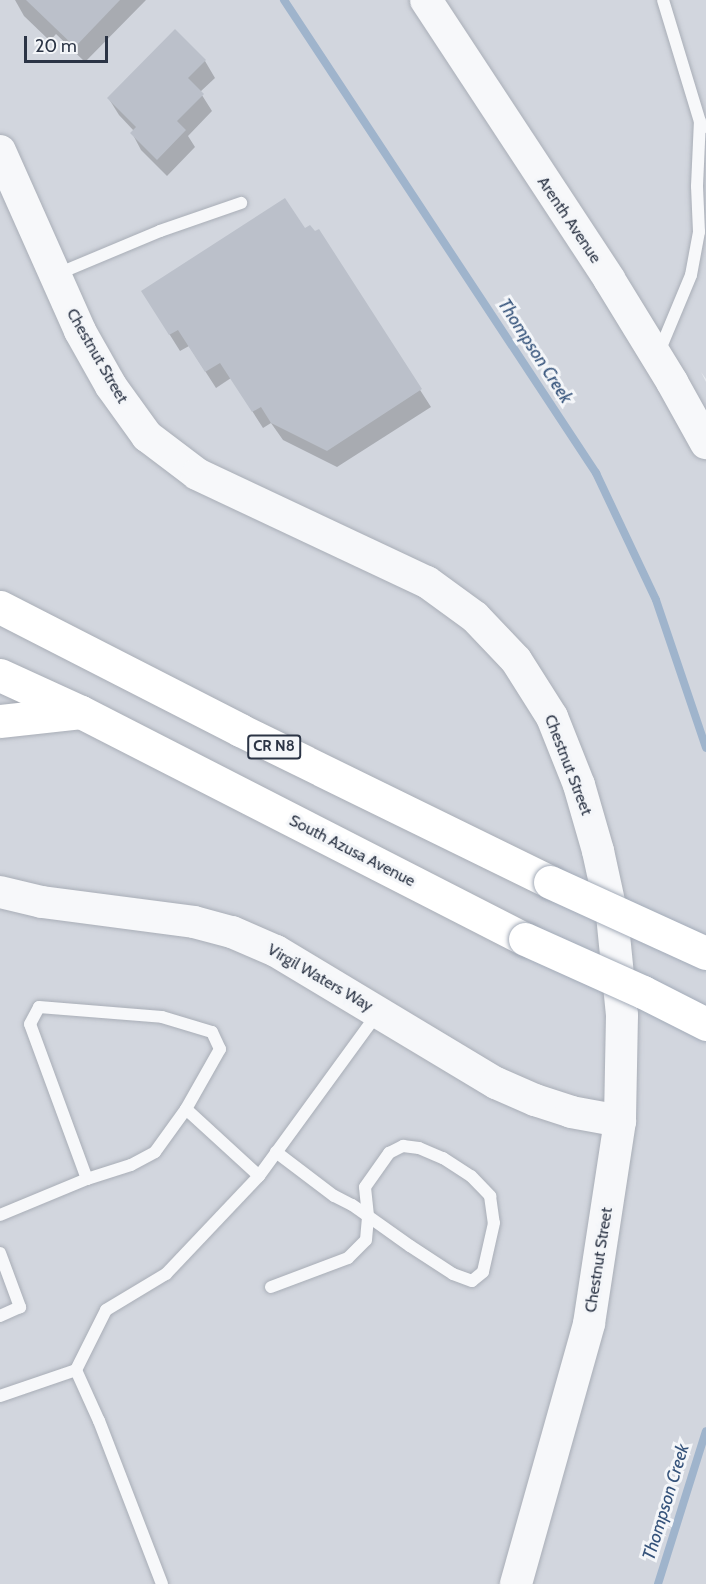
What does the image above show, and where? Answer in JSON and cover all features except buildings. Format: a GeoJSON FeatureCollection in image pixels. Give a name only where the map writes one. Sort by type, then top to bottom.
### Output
{"type":"FeatureCollection","features":[{"type":"Feature","properties":{"kind":"main road","name":"CR N8"},"geometry":{"type":"LineString","coordinates":[[0,607],[240,730],[550,882],[706,953]]}},
{"type":"Feature","properties":{"kind":"main road","name":"South Azusa Avenue"},"geometry":{"type":"LineString","coordinates":[[0,675],[81,712],[525,939],[643,992],[706,1024]]}},
{"type":"Feature","properties":{"kind":"main road"},"geometry":{"type":"LineString","coordinates":[[0,721],[81,712]]}},
{"type":"Feature","properties":{"kind":"street","name":"Arenth Avenue"},"geometry":{"type":"LineString","coordinates":[[426,0],[704,432]]}},
{"type":"Feature","properties":{"kind":"street","name":"Chestnut Street"},"geometry":{"type":"LineString","coordinates":[[0,151],[80,331],[106,377],[147,436],[197,474],[427,582],[475,617],[516,660],[552,717],[579,785],[598,851],[612,915],[622,1015],[620,1121],[589,1324],[516,1584]]}},
{"type":"Feature","properties":{"kind":"street","name":"Virgil Waters Way"},"geometry":{"type":"LineString","coordinates":[[0,892],[42,902],[194,922],[232,932],[276,951],[496,1083],[571,1112],[620,1121]]}},
{"type":"Feature","properties":{"kind":"lane"},"geometry":{"type":"LineString","coordinates":[[663,0],[706,139]]}},
{"type":"Feature","properties":{"kind":"lane"},"geometry":{"type":"LineString","coordinates":[[657,357],[692,274],[699,232],[697,186],[700,121]]}},
{"type":"Feature","properties":{"kind":"lane"},"geometry":{"type":"LineString","coordinates":[[54,276],[160,231],[241,203]]}},
{"type":"Feature","properties":{"kind":"lane"},"geometry":{"type":"LineString","coordinates":[[0,1215],[87,1179],[131,1165],[155,1152],[186,1109],[220,1049],[212,1032],[162,1017],[39,1007],[30,1024],[87,1179]]}},
{"type":"Feature","properties":{"kind":"lane"},"geometry":{"type":"LineString","coordinates":[[0,1396],[76,1370],[106,1310],[166,1274],[259,1176],[379,1012]]}},
{"type":"Feature","properties":{"kind":"lane"},"geometry":{"type":"LineString","coordinates":[[186,1109],[259,1176]]}},
{"type":"Feature","properties":{"kind":"lane"},"geometry":{"type":"LineString","coordinates":[[271,1287],[348,1258],[366,1240],[368,1216],[365,1187],[389,1153],[403,1146],[419,1148],[444,1158],[471,1176],[490,1196],[494,1222],[483,1272],[472,1281],[453,1274],[368,1216],[334,1196],[276,1152]]}},
{"type":"Feature","properties":{"kind":"lane"},"geometry":{"type":"LineString","coordinates":[[0,1253],[20,1306],[0,1316]]}},
{"type":"Feature","properties":{"kind":"lane"},"geometry":{"type":"LineString","coordinates":[[76,1370],[99,1421],[162,1584]]}},
{"type":"Feature","properties":{"kind":"shaded area"},"geometry":{"type":"Polygon","coordinates":[[[0,0],[706,0],[706,379],[701,372],[706,382],[706,1584],[0,1584],[0,0]]]}},
{"type":"Feature","properties":{"kind":"waterway","name":"Thompson Creek"},"geometry":{"type":"LineString","coordinates":[[284,0],[596,473],[656,600],[706,748]]}},
{"type":"Feature","properties":{"kind":"waterway","name":"Thompson Creek"},"geometry":{"type":"LineString","coordinates":[[658,1584],[706,1431]]}}]}
